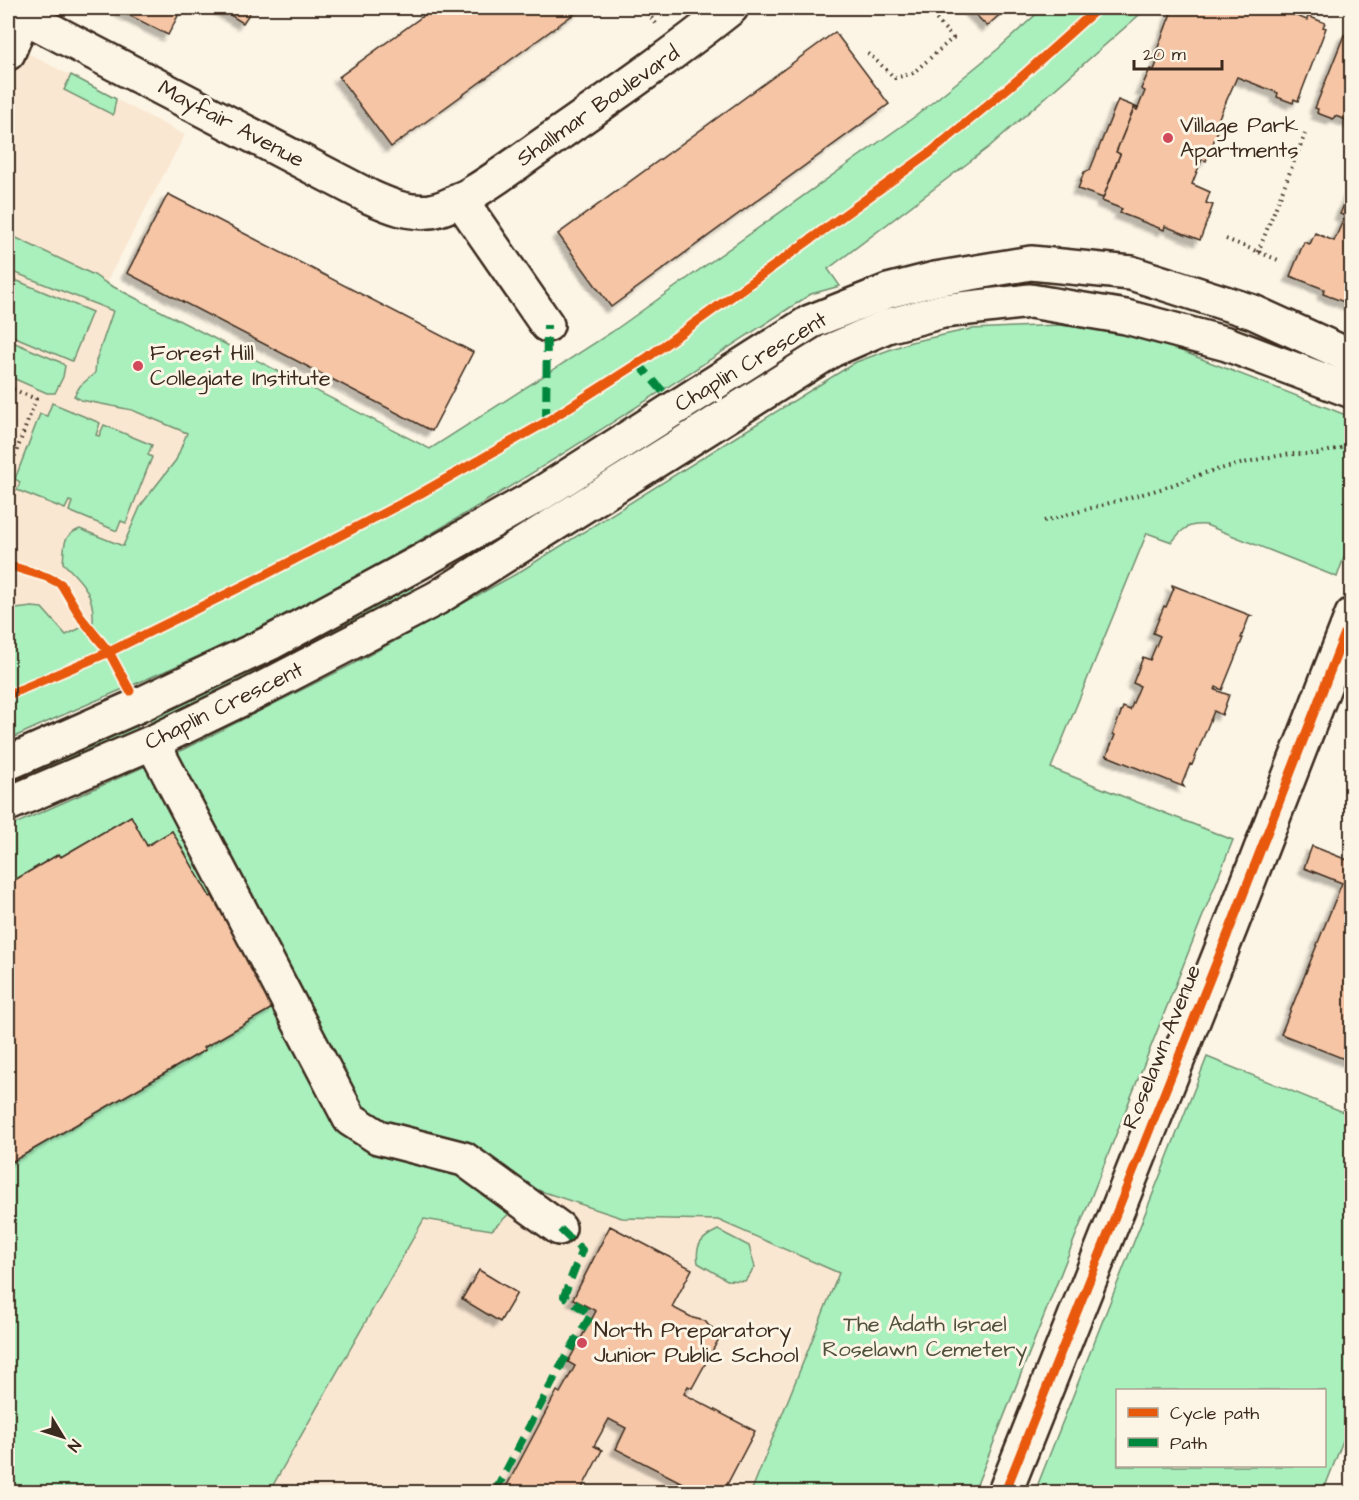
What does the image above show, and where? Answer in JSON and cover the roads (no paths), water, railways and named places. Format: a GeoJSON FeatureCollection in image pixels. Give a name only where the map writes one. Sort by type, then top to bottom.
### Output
{"type":"FeatureCollection","features":[{"type":"Feature","properties":{"kind":"street","name":"Shallmar Boulevard"},"geometry":{"type":"LineString","coordinates":[[460,199],[506,171],[569,127],[690,41],[731,8]]}},
{"type":"Feature","properties":{"kind":"street","name":"Mayfair Avenue"},"geometry":{"type":"LineString","coordinates":[[15,12],[389,206],[413,212],[433,210],[460,199]]}},
{"type":"Feature","properties":{"kind":"street"},"geometry":{"type":"LineString","coordinates":[[8,53],[15,12]]}},
{"type":"Feature","properties":{"kind":"street"},"geometry":{"type":"LineString","coordinates":[[460,199],[547,325]]}},
{"type":"Feature","properties":{"kind":"street","name":"Chaplin Crescent"},"geometry":{"type":"LineString","coordinates":[[8,763],[137,706],[272,642],[537,496],[810,322],[888,291],[935,279],[1031,262],[1131,273],[1253,312],[1352,357]]}},
{"type":"Feature","properties":{"kind":"street"},"geometry":{"type":"LineString","coordinates":[[1071,308],[1079,267]]}},
{"type":"Feature","properties":{"kind":"street","name":"Chaplin Crescent"},"geometry":{"type":"LineString","coordinates":[[8,804],[153,742],[250,695],[437,598],[832,350],[887,326],[943,311],[1030,301],[1126,317],[1227,344],[1352,391]]}},
{"type":"Feature","properties":{"kind":"street"},"geometry":{"type":"LineString","coordinates":[[420,562],[437,598]]}},
{"type":"Feature","properties":{"kind":"street","name":"Roselawn Avenue"},"geometry":{"type":"LineString","coordinates":[[1005,1492],[1232,926],[1352,615]]}},
{"type":"Feature","properties":{"kind":"street"},"geometry":{"type":"LineString","coordinates":[[159,754],[350,1119],[378,1137],[464,1159],[559,1228]]}},
{"type":"Feature","properties":{"kind":"place","name":"Village Park Apartments"},"geometry":{"type":"Point","coordinates":[1168,138]}},
{"type":"Feature","properties":{"kind":"place","name":"Forest Hill Collegiate Institute"},"geometry":{"type":"Point","coordinates":[138,366]}},
{"type":"Feature","properties":{"kind":"place","name":"North Preparatory Junior Public School"},"geometry":{"type":"Point","coordinates":[582,1343]}},
{"type":"Feature","properties":{"kind":"park label","name":"The Adath Israel Roselawn Cemetery"},"geometry":{"type":"Point","coordinates":[925,1336]}}]}
